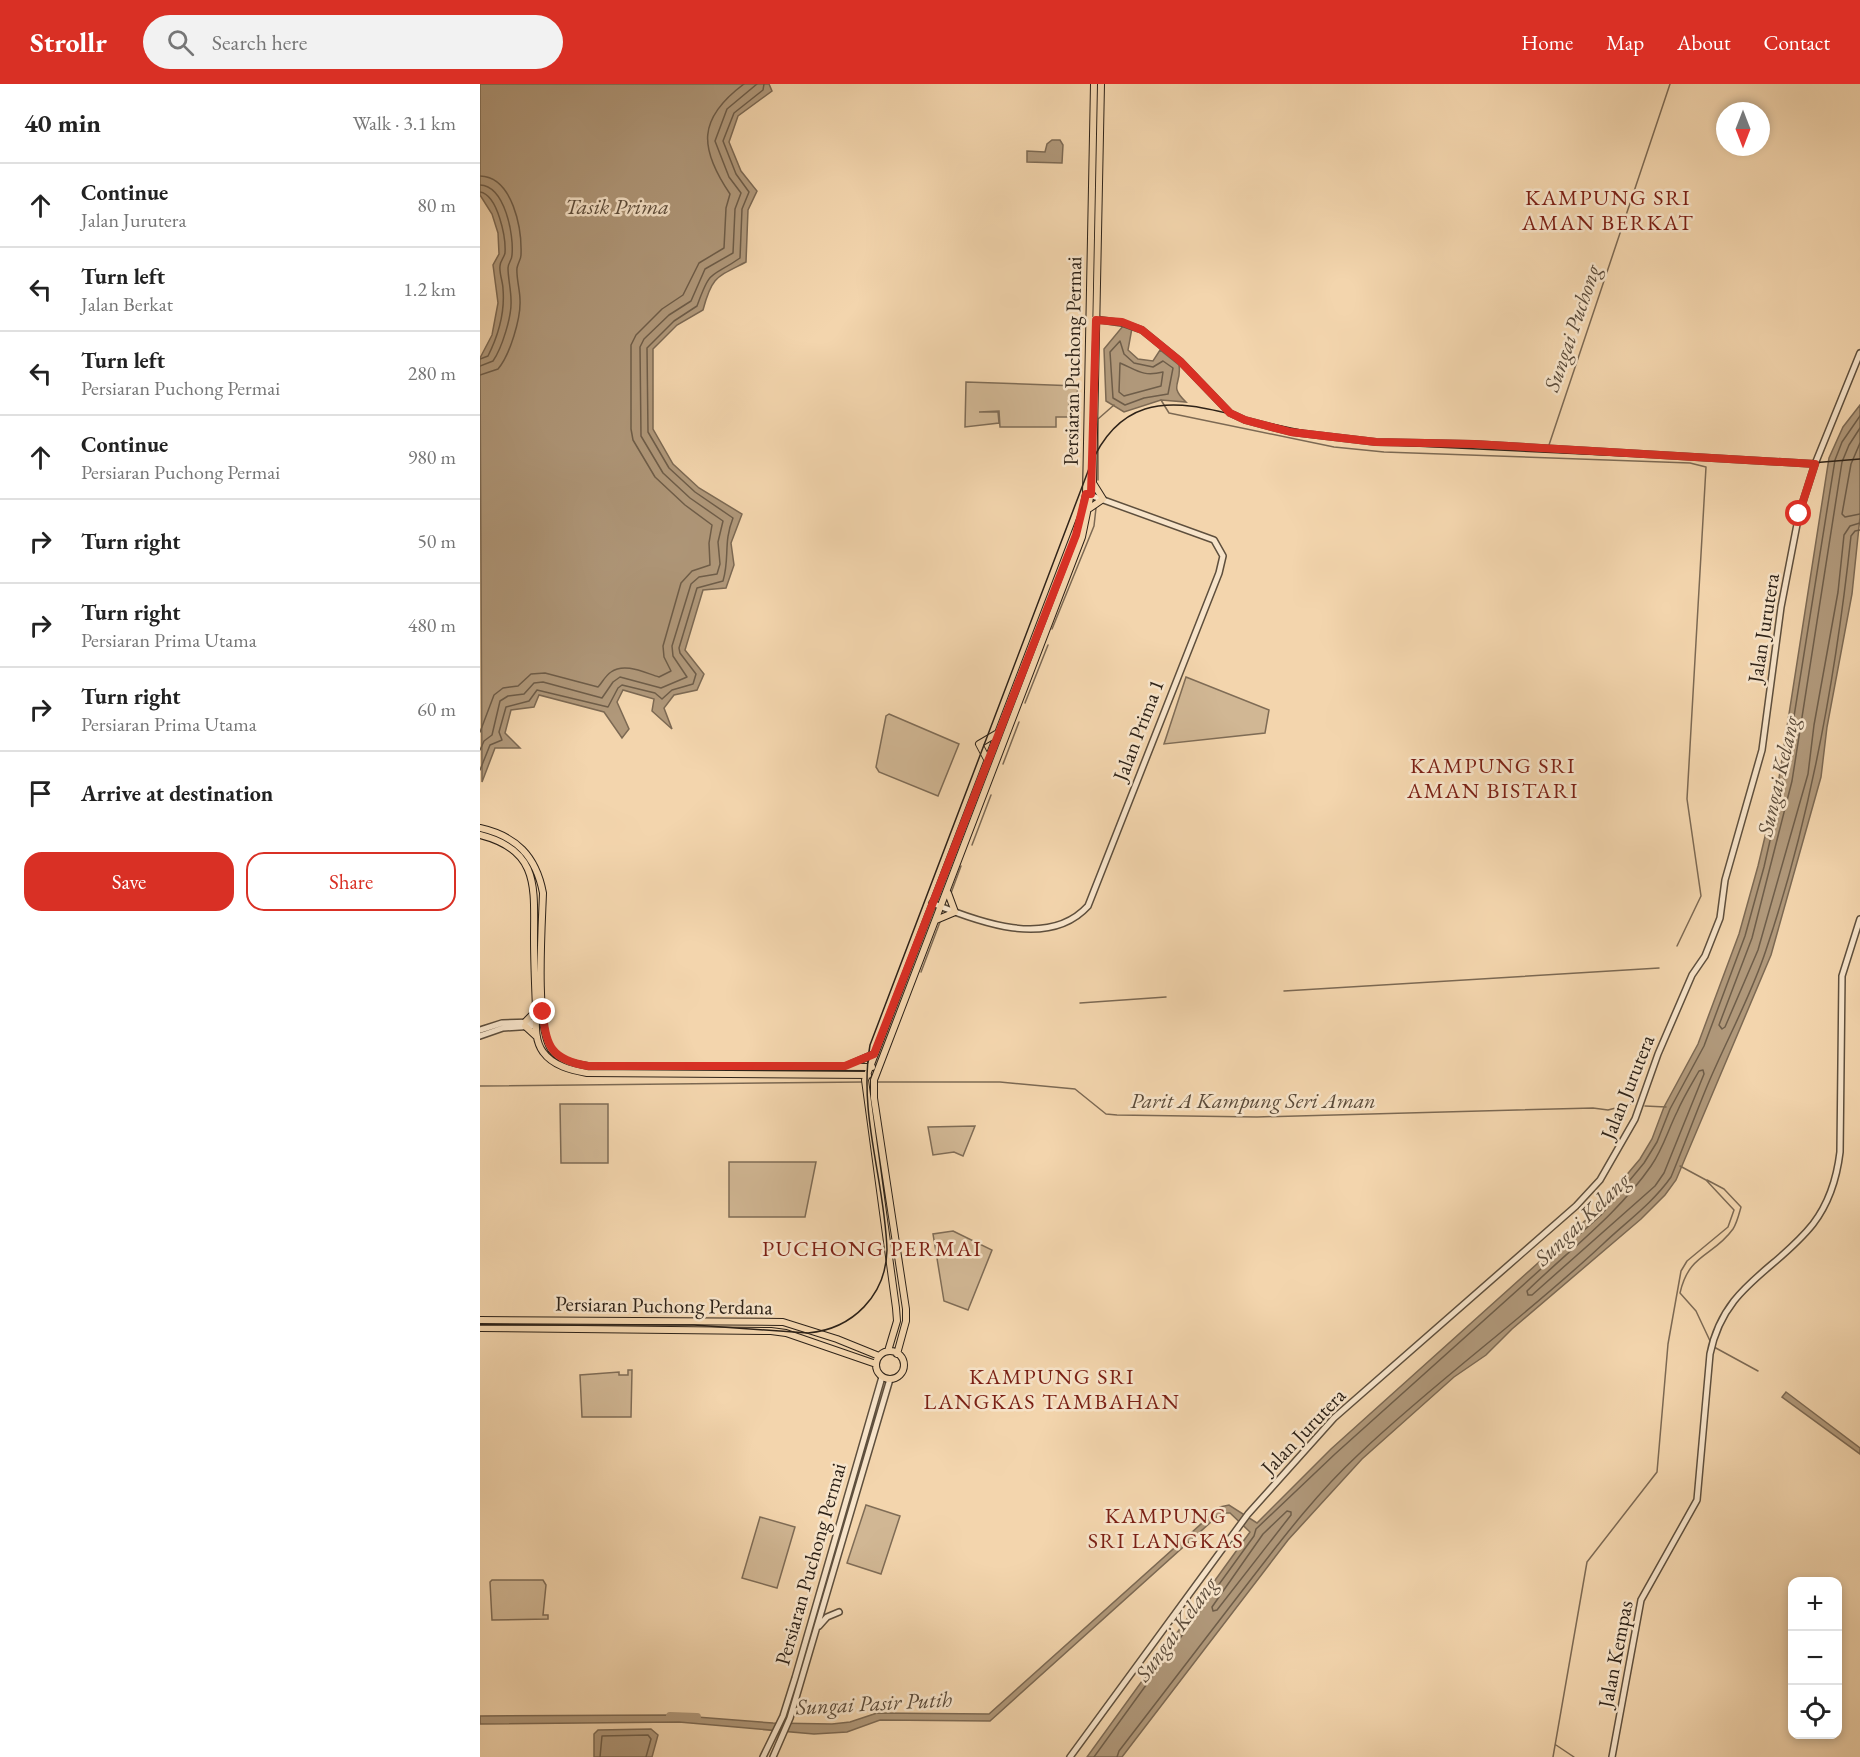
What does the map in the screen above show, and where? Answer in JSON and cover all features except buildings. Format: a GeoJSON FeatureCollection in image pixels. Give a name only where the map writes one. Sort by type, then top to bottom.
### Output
{"type":"FeatureCollection","features":[{"type":"Feature","properties":{"kind":"main road","name":"Persiaran Puchong Permai"},"geometry":{"type":"LineString","coordinates":[[888,1350],[897,1321],[896,1308],[866,1098],[866,1077],[999,732],[1082,537],[1090,508],[1094,84]]}},
{"type":"Feature","properties":{"kind":"main road","name":"Persiaran Puchong Permai"},"geometry":{"type":"LineString","coordinates":[[897,1354],[906,1321],[906,1309],[874,1098],[875,1077],[942,907],[1093,483],[1092,319],[1101,84]]}},
{"type":"Feature","properties":{"kind":"main road"},"geometry":{"type":"LineString","coordinates":[[1090,508],[1103,499],[1093,483]]}},
{"type":"Feature","properties":{"kind":"main road"},"geometry":{"type":"LineString","coordinates":[[988,761],[979,744],[988,741],[999,732]]}},
{"type":"Feature","properties":{"kind":"main road"},"geometry":{"type":"LineString","coordinates":[[480,828],[510,838],[522,847],[534,864],[540,880],[543,892],[539,1012],[536,1024],[541,1036]]}},
{"type":"Feature","properties":{"kind":"main road"},"geometry":{"type":"LineString","coordinates":[[480,835],[499,841],[518,852],[524,859],[533,883],[541,1050],[547,1057],[568,1069],[587,1073],[850,1074],[875,1077]]}},
{"type":"Feature","properties":{"kind":"main road"},"geometry":{"type":"LineString","coordinates":[[936,920],[955,912],[950,903],[948,890]]}},
{"type":"Feature","properties":{"kind":"main road"},"geometry":{"type":"LineString","coordinates":[[539,1012],[526,1024],[541,1036],[558,1056],[571,1063],[588,1066],[878,1067]]}},
{"type":"Feature","properties":{"kind":"main road"},"geometry":{"type":"LineString","coordinates":[[845,1066],[874,1054]]}},
{"type":"Feature","properties":{"kind":"main road"},"geometry":{"type":"LineString","coordinates":[[850,1074],[865,1089]]}},
{"type":"Feature","properties":{"kind":"main road","name":"Persiaran Puchong Perdana"},"geometry":{"type":"LineString","coordinates":[[480,1320],[783,1323],[837,1339],[879,1356]]}},
{"type":"Feature","properties":{"kind":"main road","name":"Persiaran Puchong Perdana"},"geometry":{"type":"LineString","coordinates":[[480,1328],[771,1331],[786,1333],[876,1364]]}},
{"type":"Feature","properties":{"kind":"main road"},"geometry":{"type":"LineString","coordinates":[[888,1350],[897,1354],[902,1360],[903,1367],[897,1377],[890,1379],[882,1377],[876,1364],[879,1356],[888,1350]]}},
{"type":"Feature","properties":{"kind":"street"},"geometry":{"type":"LineString","coordinates":[[1092,319],[1136,326],[1180,361],[1230,413],[1245,420],[1291,432],[1376,442],[1474,444],[1815,464]]}},
{"type":"Feature","properties":{"kind":"street","name":"Jalan Jurutera"},"geometry":{"type":"LineString","coordinates":[[1070,1757],[1239,1525],[1334,1418],[1576,1206],[1600,1180],[1619,1151],[1635,1119],[1658,1054],[1692,975],[1705,956],[1720,918],[1725,880],[1762,750],[1781,607],[1804,492],[1860,352]]}},
{"type":"Feature","properties":{"kind":"street","name":"Jalan Prima 1"},"geometry":{"type":"LineString","coordinates":[[932,903],[989,925],[1044,927],[1064,925],[1076,918],[1088,906],[1219,573],[1223,556],[1214,540],[1089,494]]}},
{"type":"Feature","properties":{"kind":"street","name":"Jalan Kempas"},"geometry":{"type":"LineString","coordinates":[[1612,1757],[1641,1600],[1653,1575],[1682,1531],[1697,1500],[1712,1345],[1723,1315],[1739,1293],[1813,1224],[1833,1186],[1840,1152],[1842,976],[1860,920]]}},
{"type":"Feature","properties":{"kind":"street"},"geometry":{"type":"LineString","coordinates":[[480,1030],[502,1023],[536,1024]]}},
{"type":"Feature","properties":{"kind":"street"},"geometry":{"type":"LineString","coordinates":[[480,1036],[502,1028],[526,1024]]}},
{"type":"Feature","properties":{"kind":"street","name":"Persiaran Puchong Permai"},"geometry":{"type":"LineString","coordinates":[[763,1757],[780,1723],[882,1377]]}},
{"type":"Feature","properties":{"kind":"street","name":"Persiaran Puchong Permai"},"geometry":{"type":"LineString","coordinates":[[772,1757],[788,1722],[804,1672],[890,1379]]}},
{"type":"Feature","properties":{"kind":"street"},"geometry":{"type":"LineString","coordinates":[[810,1625],[821,1608],[819,1593]]}},
{"type":"Feature","properties":{"kind":"street"},"geometry":{"type":"LineString","coordinates":[[804,1672],[805,1656],[802,1651],[827,1617],[839,1612]]}},
{"type":"Feature","properties":{"kind":"shaded area"},"geometry":{"type":"Polygon","coordinates":[[[966,382],[1078,386],[1077,396],[1069,396],[1069,417],[1056,417],[1056,427],[1000,427],[999,411],[979,412],[998,412],[999,423],[965,427],[966,382]]]}},
{"type":"Feature","properties":{"kind":"shaded area"},"geometry":{"type":"Polygon","coordinates":[[[1186,677],[1269,710],[1265,733],[1164,744],[1186,677]]]}},
{"type":"Feature","properties":{"kind":"shaded area"},"geometry":{"type":"Polygon","coordinates":[[[889,714],[959,744],[938,796],[879,772],[876,767],[886,716],[889,714]]]}},
{"type":"Feature","properties":{"kind":"shaded area"},"geometry":{"type":"Polygon","coordinates":[[[560,1104],[608,1104],[608,1163],[561,1163],[560,1104]]]}},
{"type":"Feature","properties":{"kind":"shaded area"},"geometry":{"type":"Polygon","coordinates":[[[975,1126],[963,1156],[954,1152],[933,1155],[928,1127],[975,1126]]]}},
{"type":"Feature","properties":{"kind":"shaded area"},"geometry":{"type":"Polygon","coordinates":[[[729,1162],[816,1162],[805,1217],[729,1217],[729,1162]]]}},
{"type":"Feature","properties":{"kind":"shaded area"},"geometry":{"type":"Polygon","coordinates":[[[953,1231],[992,1250],[968,1310],[944,1301],[933,1234],[953,1231]]]}},
{"type":"Feature","properties":{"kind":"shaded area"},"geometry":{"type":"Polygon","coordinates":[[[628,1370],[632,1370],[631,1417],[582,1417],[580,1375],[619,1372],[619,1375],[628,1375],[628,1370]]]}},
{"type":"Feature","properties":{"kind":"shaded area"},"geometry":{"type":"Polygon","coordinates":[[[866,1505],[900,1516],[881,1574],[847,1563],[866,1505]]]}},
{"type":"Feature","properties":{"kind":"shaded area"},"geometry":{"type":"Polygon","coordinates":[[[760,1517],[795,1527],[777,1588],[742,1578],[760,1517]]]}},
{"type":"Feature","properties":{"kind":"shaded area"},"geometry":{"type":"Polygon","coordinates":[[[492,1580],[543,1580],[546,1585],[543,1615],[548,1615],[548,1619],[492,1620],[490,1582],[492,1580]]]}},
{"type":"Feature","properties":{"kind":"water","name":"Tasik Prima"},"geometry":{"type":"Polygon","coordinates":[[[480,84],[769,84],[772,91],[738,116],[729,142],[741,171],[757,191],[748,210],[746,262],[717,279],[709,290],[703,310],[677,325],[653,349],[653,429],[673,464],[699,488],[742,514],[731,543],[734,565],[726,588],[703,590],[685,650],[704,674],[697,690],[674,695],[664,708],[672,729],[652,711],[654,699],[623,690],[617,702],[629,729],[622,738],[604,712],[539,695],[534,707],[511,710],[505,733],[520,748],[495,748],[482,782],[480,358],[492,335],[498,303],[493,265],[499,254],[498,233],[492,214],[480,195],[480,84]]]}},
{"type":"Feature","properties":{"kind":"water"},"geometry":{"type":"Polygon","coordinates":[[[1052,140],[1060,140],[1063,145],[1062,163],[1027,162],[1027,151],[1045,152],[1047,144],[1052,140]]]}},
{"type":"Feature","properties":{"kind":"water"},"geometry":{"type":"Polygon","coordinates":[[[1123,326],[1132,328],[1128,350],[1138,359],[1153,361],[1160,350],[1179,365],[1177,388],[1186,402],[1161,400],[1124,412],[1106,401],[1104,349],[1123,326]]]}},
{"type":"Feature","properties":{"kind":"water"},"geometry":{"type":"Polygon","coordinates":[[[1860,405],[1860,517],[1852,594],[1827,727],[1821,777],[1771,955],[1676,1180],[1665,1195],[1641,1219],[1512,1329],[1486,1355],[1454,1377],[1362,1459],[1288,1540],[1122,1757],[1087,1757],[1250,1532],[1230,1513],[1221,1513],[990,1721],[880,1720],[847,1732],[814,1734],[679,1722],[480,1724],[480,1716],[671,1715],[773,1723],[832,1724],[850,1722],[877,1713],[989,1714],[1220,1507],[1229,1505],[1257,1523],[1331,1449],[1597,1210],[1640,1159],[1652,1139],[1664,1107],[1698,1044],[1739,934],[1779,778],[1829,458],[1843,427],[1860,405]]]}},
{"type":"Feature","properties":{"kind":"water"},"geometry":{"type":"Polygon","coordinates":[[[1786,1392],[1860,1448],[1860,1454],[1782,1397],[1786,1392]]]}},
{"type":"Feature","properties":{"kind":"water"},"geometry":{"type":"Polygon","coordinates":[[[651,1729],[658,1735],[652,1757],[594,1757],[594,1734],[598,1730],[651,1729]]]}},
{"type":"Feature","properties":{"kind":"waterway","name":"Sungai Puchong"},"geometry":{"type":"LineString","coordinates":[[1549,445],[1670,84]]}},
{"type":"Feature","properties":{"kind":"waterway"},"geometry":{"type":"LineString","coordinates":[[1161,400],[1169,413],[1334,447],[1384,452],[1690,463],[1706,467],[1687,799],[1701,896],[1677,946]]}},
{"type":"Feature","properties":{"kind":"waterway","name":"Sungai Puchong"},"geometry":{"type":"LineString","coordinates":[[1098,480],[1098,419],[1114,405]]}},
{"type":"Feature","properties":{"kind":"waterway","name":"Sungai Puchong"},"geometry":{"type":"LineString","coordinates":[[1052,629],[1094,526],[1096,508]]}},
{"type":"Feature","properties":{"kind":"waterway","name":"Sungai Puchong"},"geometry":{"type":"LineString","coordinates":[[1025,703],[1048,645]]}},
{"type":"Feature","properties":{"kind":"waterway","name":"Sungai Puchong"},"geometry":{"type":"LineString","coordinates":[[1003,764],[1019,722]]}},
{"type":"Feature","properties":{"kind":"waterway","name":"Sungai Puchong"},"geometry":{"type":"LineString","coordinates":[[972,845],[991,795]]}},
{"type":"Feature","properties":{"kind":"waterway","name":"Sungai Puchong"},"geometry":{"type":"LineString","coordinates":[[951,893],[961,866]]}},
{"type":"Feature","properties":{"kind":"waterway","name":"Sungai Puchong"},"geometry":{"type":"LineString","coordinates":[[921,972],[940,922]]}},
{"type":"Feature","properties":{"kind":"waterway"},"geometry":{"type":"LineString","coordinates":[[1284,991],[1659,968]]}},
{"type":"Feature","properties":{"kind":"waterway"},"geometry":{"type":"LineString","coordinates":[[1080,1003],[1166,997]]}},
{"type":"Feature","properties":{"kind":"waterway","name":"Sungai Puchong"},"geometry":{"type":"LineString","coordinates":[[480,1086],[864,1082]]}},
{"type":"Feature","properties":{"kind":"waterway","name":"Parit A Kampung Seri Aman"},"geometry":{"type":"LineString","coordinates":[[875,1082],[1000,1082],[1075,1089],[1106,1114],[1117,1115],[1257,1117],[1593,1108],[1608,1110],[1631,1104]]}},
{"type":"Feature","properties":{"kind":"waterway","name":"Parit A Kampung Seri Aman"},"geometry":{"type":"LineString","coordinates":[[1645,1106],[1666,1107]]}},
{"type":"Feature","properties":{"kind":"waterway"},"geometry":{"type":"LineString","coordinates":[[1553,1757],[1587,1562],[1657,1472],[1668,1344],[1681,1271],[1687,1261],[1728,1227],[1734,1210],[1706,1180],[1680,1166]]}},
{"type":"Feature","properties":{"kind":"waterway"},"geometry":{"type":"LineString","coordinates":[[1707,1180],[1724,1189],[1741,1207],[1733,1229],[1689,1270],[1680,1293],[1696,1311],[1711,1343]]}},
{"type":"Feature","properties":{"kind":"waterway"},"geometry":{"type":"LineString","coordinates":[[1714,1347],[1758,1371]]}},
{"type":"Feature","properties":{"kind":"waterway","name":"Sungai Pasir Putih"},"geometry":{"type":"LineString","coordinates":[[670,1716],[697,1717]]}},
{"type":"Feature","properties":{"kind":"waterway"},"geometry":{"type":"LineString","coordinates":[[1556,1745],[1574,1757]]}},
{"type":"Feature","properties":{"kind":"tram line"},"geometry":{"type":"LineString","coordinates":[[480,1325],[694,1325],[808,1333],[839,1325],[853,1317],[873,1295],[881,1281],[887,1250],[867,1096],[870,1045],[1090,466],[1099,447],[1111,431],[1126,418],[1145,409],[1175,405],[1206,408],[1330,436],[1393,445],[1799,464],[1860,459]]}},
{"type":"Feature","properties":{"kind":"district","name":"KAMPUNG SRI AMAN BERKAT"},"geometry":{"type":"Point","coordinates":[1608,210]}},
{"type":"Feature","properties":{"kind":"district","name":"KAMPUNG SRI AMAN BISTARI"},"geometry":{"type":"Point","coordinates":[1493,778]}},
{"type":"Feature","properties":{"kind":"district","name":"PUCHONG PERMAI"},"geometry":{"type":"Point","coordinates":[872,1248]}},
{"type":"Feature","properties":{"kind":"district","name":"KAMPUNG SRI LANGKAS TAMBAHAN"},"geometry":{"type":"Point","coordinates":[1052,1388]}},
{"type":"Feature","properties":{"kind":"district","name":"KAMPUNG SRI LANGKAS"},"geometry":{"type":"Point","coordinates":[1166,1528]}},
{"type":"Feature","properties":{"kind":"route"},"geometry":{"type":"LineString","coordinates":[[543,1012],[544,1034],[552,1050],[571,1063],[588,1066],[845,1066],[874,1054],[1076,535],[1086,494],[1091,494],[1096,320],[1122,322],[1136,326],[1180,361],[1230,413],[1263,426],[1310,435],[1376,442],[1474,444],[1815,464],[1804,492],[1799,514]]}},
{"type":"Feature","properties":{"kind":"water label","name":"Sungai Kelang"},"geometry":{"type":"Point","coordinates":[1778,776]}},
{"type":"Feature","properties":{"kind":"water label","name":"Sungai Kelang"},"geometry":{"type":"Point","coordinates":[1582,1219]}},
{"type":"Feature","properties":{"kind":"water label","name":"Sungai Kelang"},"geometry":{"type":"Point","coordinates":[1176,1629]}}]}
